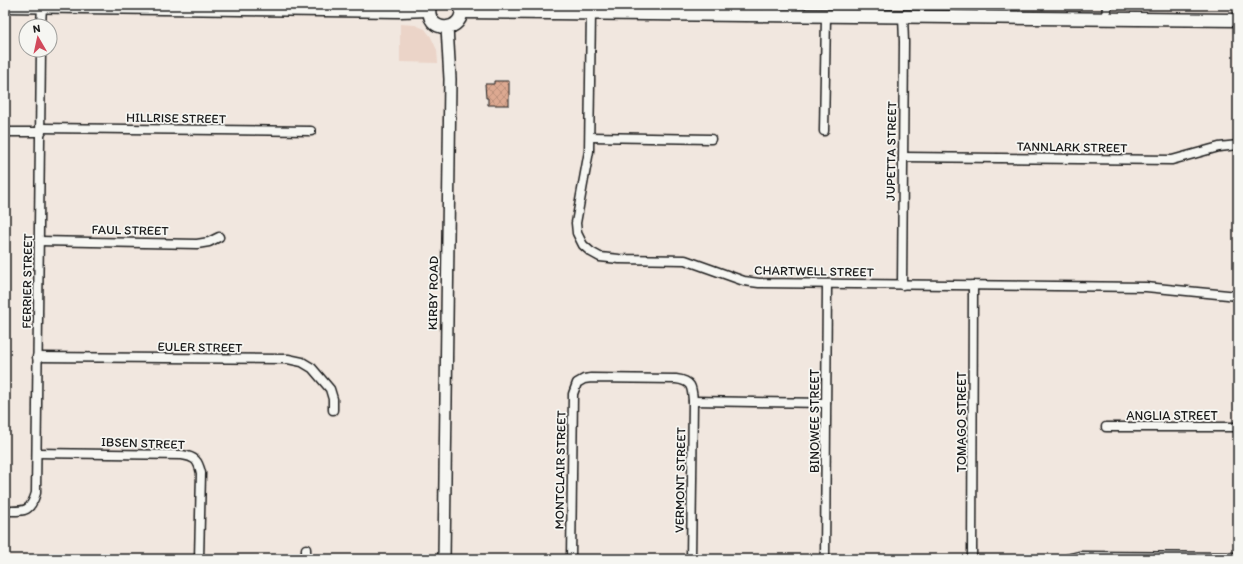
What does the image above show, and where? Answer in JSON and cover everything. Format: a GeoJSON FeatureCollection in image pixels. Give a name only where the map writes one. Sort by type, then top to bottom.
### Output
{"type":"FeatureCollection","features":[{"type":"Feature","properties":{"kind":"main road"},"geometry":{"type":"LineString","coordinates":[[5,6],[429,8],[432,21],[441,27],[453,26],[458,21],[462,8],[592,13],[1238,20]]}},
{"type":"Feature","properties":{"kind":"street"},"geometry":{"type":"LineString","coordinates":[[982,5],[982,18]]}},
{"type":"Feature","properties":{"kind":"street"},"geometry":{"type":"LineString","coordinates":[[1106,19],[1107,5]]}},
{"type":"Feature","properties":{"kind":"street"},"geometry":{"type":"LineString","coordinates":[[42,6],[42,18]]}},
{"type":"Feature","properties":{"kind":"street","name":"CHARTWELL STREET"},"geometry":{"type":"LineString","coordinates":[[592,13],[589,151],[576,223],[577,233],[580,239],[591,252],[600,257],[685,260],[751,282],[1146,287],[1238,296]]}},
{"type":"Feature","properties":{"kind":"street"},"geometry":{"type":"LineString","coordinates":[[824,131],[826,16]]}},
{"type":"Feature","properties":{"kind":"street","name":"JUPETTA STREET"},"geometry":{"type":"LineString","coordinates":[[902,285],[903,16]]}},
{"type":"Feature","properties":{"kind":"street","name":"KIRBY ROAD"},"geometry":{"type":"LineString","coordinates":[[444,559],[450,79],[446,27]]}},
{"type":"Feature","properties":{"kind":"street","name":"FERRIER STREET"},"geometry":{"type":"LineString","coordinates":[[5,511],[26,510],[32,504],[36,492],[41,58]]}},
{"type":"Feature","properties":{"kind":"street","name":"HILLRISE STREET"},"geometry":{"type":"LineString","coordinates":[[5,132],[41,130],[310,131]]}},
{"type":"Feature","properties":{"kind":"street"},"geometry":{"type":"LineString","coordinates":[[590,137],[711,139]]}},
{"type":"Feature","properties":{"kind":"street","name":"TANNLARK STREET"},"geometry":{"type":"LineString","coordinates":[[903,157],[1172,160],[1219,147],[1238,145]]}},
{"type":"Feature","properties":{"kind":"street","name":"FAUL STREET"},"geometry":{"type":"LineString","coordinates":[[39,241],[197,244],[209,242],[219,237]]}},
{"type":"Feature","properties":{"kind":"street","name":"BINOWEE STREET"},"geometry":{"type":"LineString","coordinates":[[825,559],[827,284]]}},
{"type":"Feature","properties":{"kind":"street","name":"TOMAGO STREET"},"geometry":{"type":"LineString","coordinates":[[972,559],[973,285]]}},
{"type":"Feature","properties":{"kind":"street","name":"EULER STREET"},"geometry":{"type":"LineString","coordinates":[[38,357],[288,360],[302,362],[312,368],[330,389],[333,399],[333,410]]}},
{"type":"Feature","properties":{"kind":"street","name":"VERMONT STREET"},"geometry":{"type":"LineString","coordinates":[[577,383],[584,379],[591,378],[682,380],[686,381],[690,385],[692,401],[691,559]]}},
{"type":"Feature","properties":{"kind":"street","name":"MONTCLAIR STREET"},"geometry":{"type":"LineString","coordinates":[[571,559],[573,394],[577,383]]}},
{"type":"Feature","properties":{"kind":"street"},"geometry":{"type":"LineString","coordinates":[[692,401],[826,403]]}},
{"type":"Feature","properties":{"kind":"street","name":"ANGLIA STREET"},"geometry":{"type":"LineString","coordinates":[[1106,427],[1238,427]]}},
{"type":"Feature","properties":{"kind":"street","name":"IBSEN STREET"},"geometry":{"type":"LineString","coordinates":[[36,453],[182,454],[191,456],[198,463],[201,473],[199,559]]}},
{"type":"Feature","properties":{"kind":"street"},"geometry":{"type":"LineString","coordinates":[[306,549],[306,559]]}},
{"type":"Feature","properties":{"kind":"street"},"geometry":{"type":"LineString","coordinates":[[1067,559],[1079,556],[1238,557]]}},
{"type":"Feature","properties":{"kind":"shaded area"},"geometry":{"type":"Polygon","coordinates":[[[400,24],[415,25],[425,29],[431,37],[437,50],[438,63],[400,62],[400,24]]]}},
{"type":"Feature","properties":{"kind":"building"},"geometry":{"type":"Polygon","coordinates":[[[494,81],[509,81],[509,105],[488,105],[485,84],[494,84],[494,81]]]}}]}
